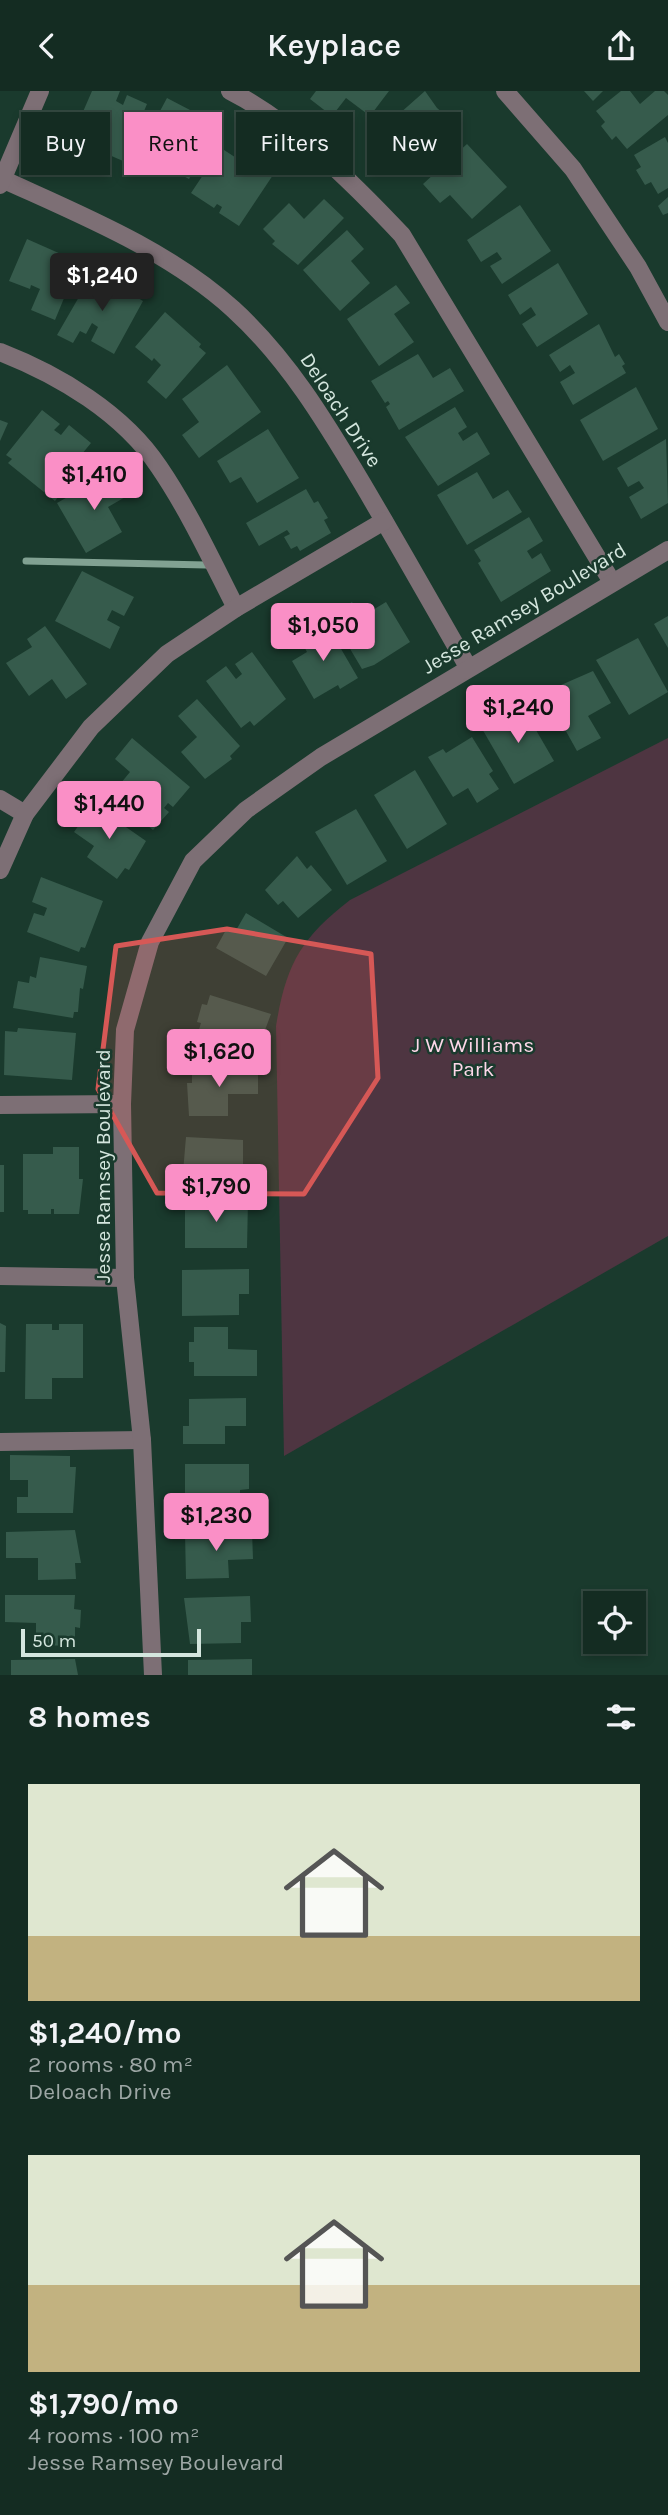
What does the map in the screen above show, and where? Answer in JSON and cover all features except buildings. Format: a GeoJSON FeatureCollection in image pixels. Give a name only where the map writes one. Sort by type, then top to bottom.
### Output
{"type":"FeatureCollection","features":[{"type":"Feature","properties":{"kind":"street"},"geometry":{"type":"LineString","coordinates":[[1,182],[40,91]]}},
{"type":"Feature","properties":{"kind":"street"},"geometry":{"type":"LineString","coordinates":[[230,91],[255,104],[358,187],[402,235],[612,582]]}},
{"type":"Feature","properties":{"kind":"street"},"geometry":{"type":"LineString","coordinates":[[505,91],[573,169],[638,267],[668,321]]}},
{"type":"Feature","properties":{"kind":"street","name":"Deloach Drive"},"geometry":{"type":"LineString","coordinates":[[1,182],[111,229],[179,269],[233,309],[282,361],[321,415],[468,667]]}},
{"type":"Feature","properties":{"kind":"street"},"geometry":{"type":"LineString","coordinates":[[0,352],[39,367],[122,425],[158,465],[236,608]]}},
{"type":"Feature","properties":{"kind":"street"},"geometry":{"type":"LineString","coordinates":[[0,870],[25,814],[91,727],[167,654],[236,608],[384,521]]}},
{"type":"Feature","properties":{"kind":"street","name":"Jesse Ramsey Boulevard"},"geometry":{"type":"LineString","coordinates":[[153,1675],[142,1440],[125,1278],[122,1104],[125,1030],[150,942],[193,861],[246,810],[321,758],[468,667],[668,550]]}},
{"type":"Feature","properties":{"kind":"street"},"geometry":{"type":"LineString","coordinates":[[0,799],[25,814]]}},
{"type":"Feature","properties":{"kind":"street"},"geometry":{"type":"LineString","coordinates":[[0,1105],[122,1104]]}},
{"type":"Feature","properties":{"kind":"street"},"geometry":{"type":"LineString","coordinates":[[0,1276],[125,1278]]}},
{"type":"Feature","properties":{"kind":"street"},"geometry":{"type":"LineString","coordinates":[[0,1442],[142,1440]]}},
{"type":"Feature","properties":{"kind":"highlighted area"},"geometry":{"type":"Polygon","coordinates":[[[227,929],[371,954],[378,1078],[304,1194],[157,1193],[98,1089],[116,946],[227,929]]]}},
{"type":"Feature","properties":{"kind":"green space","name":"J W Williams Park"},"geometry":{"type":"Polygon","coordinates":[[[668,738],[668,1236],[284,1456],[276,1026],[285,985],[298,954],[319,927],[350,900],[668,738]]]}},
{"type":"Feature","properties":{"kind":"waterway"},"geometry":{"type":"LineString","coordinates":[[26,561],[206,565]]}}]}
